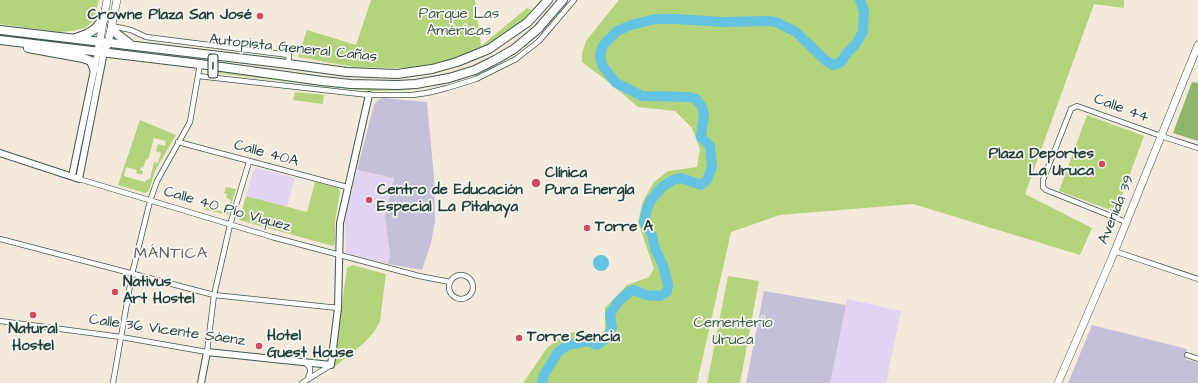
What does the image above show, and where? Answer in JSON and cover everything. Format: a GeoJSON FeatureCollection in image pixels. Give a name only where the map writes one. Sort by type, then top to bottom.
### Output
{"type":"FeatureCollection","features":[{"type":"Feature","properties":{"kind":"highway","name":"Autopista General Cañas"},"geometry":{"type":"LineString","coordinates":[[108,43],[347,72],[369,74],[404,73],[432,69],[457,62],[489,49],[528,22],[548,0]]}},
{"type":"Feature","properties":{"kind":"highway","name":"Autopista General Cañas"},"geometry":{"type":"LineString","coordinates":[[101,52],[351,84],[397,85],[434,81],[475,70],[514,49],[538,29],[563,0]]}},
{"type":"Feature","properties":{"kind":"highway"},"geometry":{"type":"LineString","coordinates":[[72,38],[80,37],[95,29],[104,18]]}},
{"type":"Feature","properties":{"kind":"highway"},"geometry":{"type":"LineString","coordinates":[[112,26],[113,30],[122,39],[134,45]]}},
{"type":"Feature","properties":{"kind":"highway","name":"1"},"geometry":{"type":"LineString","coordinates":[[0,30],[108,43]]}},
{"type":"Feature","properties":{"kind":"highway","name":"1"},"geometry":{"type":"LineString","coordinates":[[0,40],[101,52]]}},
{"type":"Feature","properties":{"kind":"highway"},"geometry":{"type":"LineString","coordinates":[[15,42],[22,47],[83,58],[91,62],[94,69]]}},
{"type":"Feature","properties":{"kind":"main road"},"geometry":{"type":"LineString","coordinates":[[101,52],[99,42],[107,0]]}},
{"type":"Feature","properties":{"kind":"main road"},"geometry":{"type":"LineString","coordinates":[[101,52],[108,43],[117,0]]}},
{"type":"Feature","properties":{"kind":"main road","name":"Avenida 39"},"geometry":{"type":"LineString","coordinates":[[1058,383],[1114,251],[1198,45]]}},
{"type":"Feature","properties":{"kind":"street"},"geometry":{"type":"LineString","coordinates":[[198,76],[369,95],[412,95],[447,88],[476,79],[516,59],[539,41],[574,0]]}},
{"type":"Feature","properties":{"kind":"street"},"geometry":{"type":"LineString","coordinates":[[112,26],[132,30],[146,37],[289,55],[288,64]]}},
{"type":"Feature","properties":{"kind":"street"},"geometry":{"type":"LineString","coordinates":[[72,176],[94,69],[101,52]]}},
{"type":"Feature","properties":{"kind":"street"},"geometry":{"type":"LineString","coordinates":[[79,179],[101,52]]}},
{"type":"Feature","properties":{"kind":"street"},"geometry":{"type":"LineString","coordinates":[[113,383],[132,274],[150,201],[157,181],[190,122],[200,64]]}},
{"type":"Feature","properties":{"kind":"street"},"geometry":{"type":"LineString","coordinates":[[302,383],[331,365],[338,308],[340,223],[369,95]]}},
{"type":"Feature","properties":{"kind":"street","name":"Calle 44"},"geometry":{"type":"LineString","coordinates":[[1126,222],[1046,190],[1043,187],[1043,180],[1071,109],[1077,106],[1198,148]]}},
{"type":"Feature","properties":{"kind":"street","name":"Calle 40A"},"geometry":{"type":"LineString","coordinates":[[178,142],[347,187]]}},
{"type":"Feature","properties":{"kind":"street","name":"Calle 40 Pío Víquez"},"geometry":{"type":"LineString","coordinates":[[0,153],[79,179],[230,225],[340,256],[419,276],[450,282]]}},
{"type":"Feature","properties":{"kind":"street"},"geometry":{"type":"LineString","coordinates":[[201,383],[207,352],[214,295],[230,225],[249,162]]}},
{"type":"Feature","properties":{"kind":"street"},"geometry":{"type":"LineString","coordinates":[[0,239],[214,295],[338,308]]}},
{"type":"Feature","properties":{"kind":"street"},"geometry":{"type":"LineString","coordinates":[[1114,251],[1198,279]]}},
{"type":"Feature","properties":{"kind":"street"},"geometry":{"type":"LineString","coordinates":[[455,276],[466,276],[472,282],[472,293],[466,298],[462,299],[454,297],[449,289],[450,282],[455,276]]}},
{"type":"Feature","properties":{"kind":"street","name":"Calle 36 Vicente Sáenz"},"geometry":{"type":"LineString","coordinates":[[0,321],[120,337],[207,352],[331,365]]}},
{"type":"Feature","properties":{"kind":"street"},"geometry":{"type":"LineString","coordinates":[[1187,355],[1198,359]]}},
{"type":"Feature","properties":{"kind":"street"},"geometry":{"type":"LineString","coordinates":[[305,362],[310,368],[310,373],[307,380]]}},
{"type":"Feature","properties":{"kind":"shaded area"},"geometry":{"type":"Polygon","coordinates":[[[382,98],[427,102],[434,177],[435,221],[431,243],[422,270],[388,264],[390,255],[385,217],[394,178],[357,170],[374,105],[382,98]]]}},
{"type":"Feature","properties":{"kind":"shaded area"},"geometry":{"type":"Polygon","coordinates":[[[256,168],[295,178],[287,207],[246,196],[253,172],[256,168]]]}},
{"type":"Feature","properties":{"kind":"shaded area","name":"Centro de Educación Especial La Pitahaya"},"geometry":{"type":"Polygon","coordinates":[[[357,170],[395,178],[385,217],[390,255],[388,264],[346,253],[345,217],[357,170]]]}},
{"type":"Feature","properties":{"kind":"shaded area"},"geometry":{"type":"Polygon","coordinates":[[[764,291],[846,305],[830,383],[746,383],[764,291]]]}},
{"type":"Feature","properties":{"kind":"shaded area"},"geometry":{"type":"Polygon","coordinates":[[[847,299],[901,311],[886,383],[830,383],[847,299]]]}},
{"type":"Feature","properties":{"kind":"shaded area"},"geometry":{"type":"Polygon","coordinates":[[[1092,325],[1187,349],[1185,359],[1198,363],[1198,383],[1068,383],[1092,325]]]}},
{"type":"Feature","properties":{"kind":"green space"},"geometry":{"type":"Polygon","coordinates":[[[0,0],[99,0],[94,20],[85,28],[59,32],[0,24],[0,0]]]}},
{"type":"Feature","properties":{"kind":"green space","name":"Parque Las Américas"},"geometry":{"type":"Polygon","coordinates":[[[371,0],[475,0],[481,46],[527,8],[535,12],[513,30],[483,48],[440,63],[416,67],[354,67],[298,57],[307,30],[356,45],[371,0]]]}},
{"type":"Feature","properties":{"kind":"green space"},"geometry":{"type":"Polygon","coordinates":[[[619,0],[1124,0],[1124,8],[1094,4],[1025,194],[1092,228],[1080,255],[913,204],[780,215],[731,232],[697,383],[523,383],[547,348],[563,335],[583,330],[596,338],[605,330],[605,308],[627,285],[649,277],[654,269],[638,222],[643,201],[654,182],[668,171],[697,167],[700,149],[692,128],[675,111],[638,107],[582,62],[582,53],[586,41],[619,0]]]}},
{"type":"Feature","properties":{"kind":"green space"},"geometry":{"type":"Polygon","coordinates":[[[218,71],[351,86],[411,88],[411,90],[373,91],[350,89],[217,73],[218,71]]]}},
{"type":"Feature","properties":{"kind":"green space"},"geometry":{"type":"Polygon","coordinates":[[[1192,82],[1198,83],[1198,141],[1173,133],[1192,82]]]}},
{"type":"Feature","properties":{"kind":"green space"},"geometry":{"type":"Polygon","coordinates":[[[295,92],[324,95],[323,104],[293,100],[295,92]]]}},
{"type":"Feature","properties":{"kind":"green space","name":"Plaza Deportes La Uruca"},"geometry":{"type":"Polygon","coordinates":[[[1087,115],[1144,136],[1116,212],[1059,191],[1087,115]]]}},
{"type":"Feature","properties":{"kind":"green space"},"geometry":{"type":"Polygon","coordinates":[[[140,120],[176,135],[155,171],[149,191],[145,193],[118,185],[140,120]],[[154,138],[148,160],[146,159],[143,168],[141,167],[140,170],[143,171],[142,175],[136,173],[137,170],[126,167],[124,176],[145,182],[146,180],[150,179],[154,162],[158,163],[161,153],[156,151],[158,144],[165,146],[166,141],[154,138]]]}},
{"type":"Feature","properties":{"kind":"green space"},"geometry":{"type":"Polygon","coordinates":[[[315,182],[338,188],[340,192],[335,221],[335,244],[333,246],[239,220],[246,196],[307,212],[315,182]]]}},
{"type":"Feature","properties":{"kind":"green space"},"geometry":{"type":"Polygon","coordinates":[[[226,187],[236,189],[228,215],[202,209],[203,206],[227,213],[231,200],[226,198],[227,194],[224,193],[226,187]]]}},
{"type":"Feature","properties":{"kind":"green space"},"geometry":{"type":"Polygon","coordinates":[[[352,265],[386,274],[380,321],[374,332],[364,343],[333,368],[347,268],[352,265]]]}},
{"type":"Feature","properties":{"kind":"green space","name":"Cementerio Uruca"},"geometry":{"type":"Polygon","coordinates":[[[728,276],[759,281],[740,383],[707,383],[728,276]]]}},
{"type":"Feature","properties":{"kind":"water"},"geometry":{"type":"Polygon","coordinates":[[[598,255],[604,255],[609,260],[607,269],[604,271],[598,271],[593,266],[593,260],[598,255]]]}},
{"type":"Feature","properties":{"kind":"waterway"},"geometry":{"type":"LineString","coordinates":[[542,383],[544,375],[558,352],[568,345],[588,341],[597,345],[608,337],[612,327],[610,314],[618,302],[629,292],[634,290],[646,295],[660,296],[667,292],[668,285],[663,265],[655,249],[652,235],[644,222],[647,209],[651,200],[662,187],[673,180],[681,178],[701,185],[707,180],[712,167],[710,146],[701,137],[704,114],[702,107],[696,99],[690,97],[642,96],[616,83],[602,65],[600,56],[602,47],[617,31],[631,25],[655,19],[723,22],[768,21],[776,22],[796,32],[825,60],[833,65],[841,62],[855,45],[863,32],[864,11],[860,0]]}},
{"type":"Feature","properties":{"kind":"place","name":"Crowne Plaza San José"},"geometry":{"type":"Point","coordinates":[260,16]}},
{"type":"Feature","properties":{"kind":"place","name":"Plaza Deportes La Uruca"},"geometry":{"type":"Point","coordinates":[1102,164]}},
{"type":"Feature","properties":{"kind":"place","name":"Clínica Pura Energía"},"geometry":{"type":"Point","coordinates":[536,183]}},
{"type":"Feature","properties":{"kind":"place","name":"Centro de Educación Especial La Pitahaya"},"geometry":{"type":"Point","coordinates":[369,200]}},
{"type":"Feature","properties":{"kind":"place","name":"Torre A"},"geometry":{"type":"Point","coordinates":[587,228]}},
{"type":"Feature","properties":{"kind":"place","name":"Nativus Art Hostel"},"geometry":{"type":"Point","coordinates":[115,292]}},
{"type":"Feature","properties":{"kind":"place","name":"Natural Hostel"},"geometry":{"type":"Point","coordinates":[33,315]}},
{"type":"Feature","properties":{"kind":"place","name":"Torre Sencia"},"geometry":{"type":"Point","coordinates":[519,338]}},
{"type":"Feature","properties":{"kind":"place","name":"Hotel Guest House"},"geometry":{"type":"Point","coordinates":[259,346]}},
{"type":"Feature","properties":{"kind":"district","name":"MÁNTICA"},"geometry":{"type":"Point","coordinates":[171,255]}}]}
